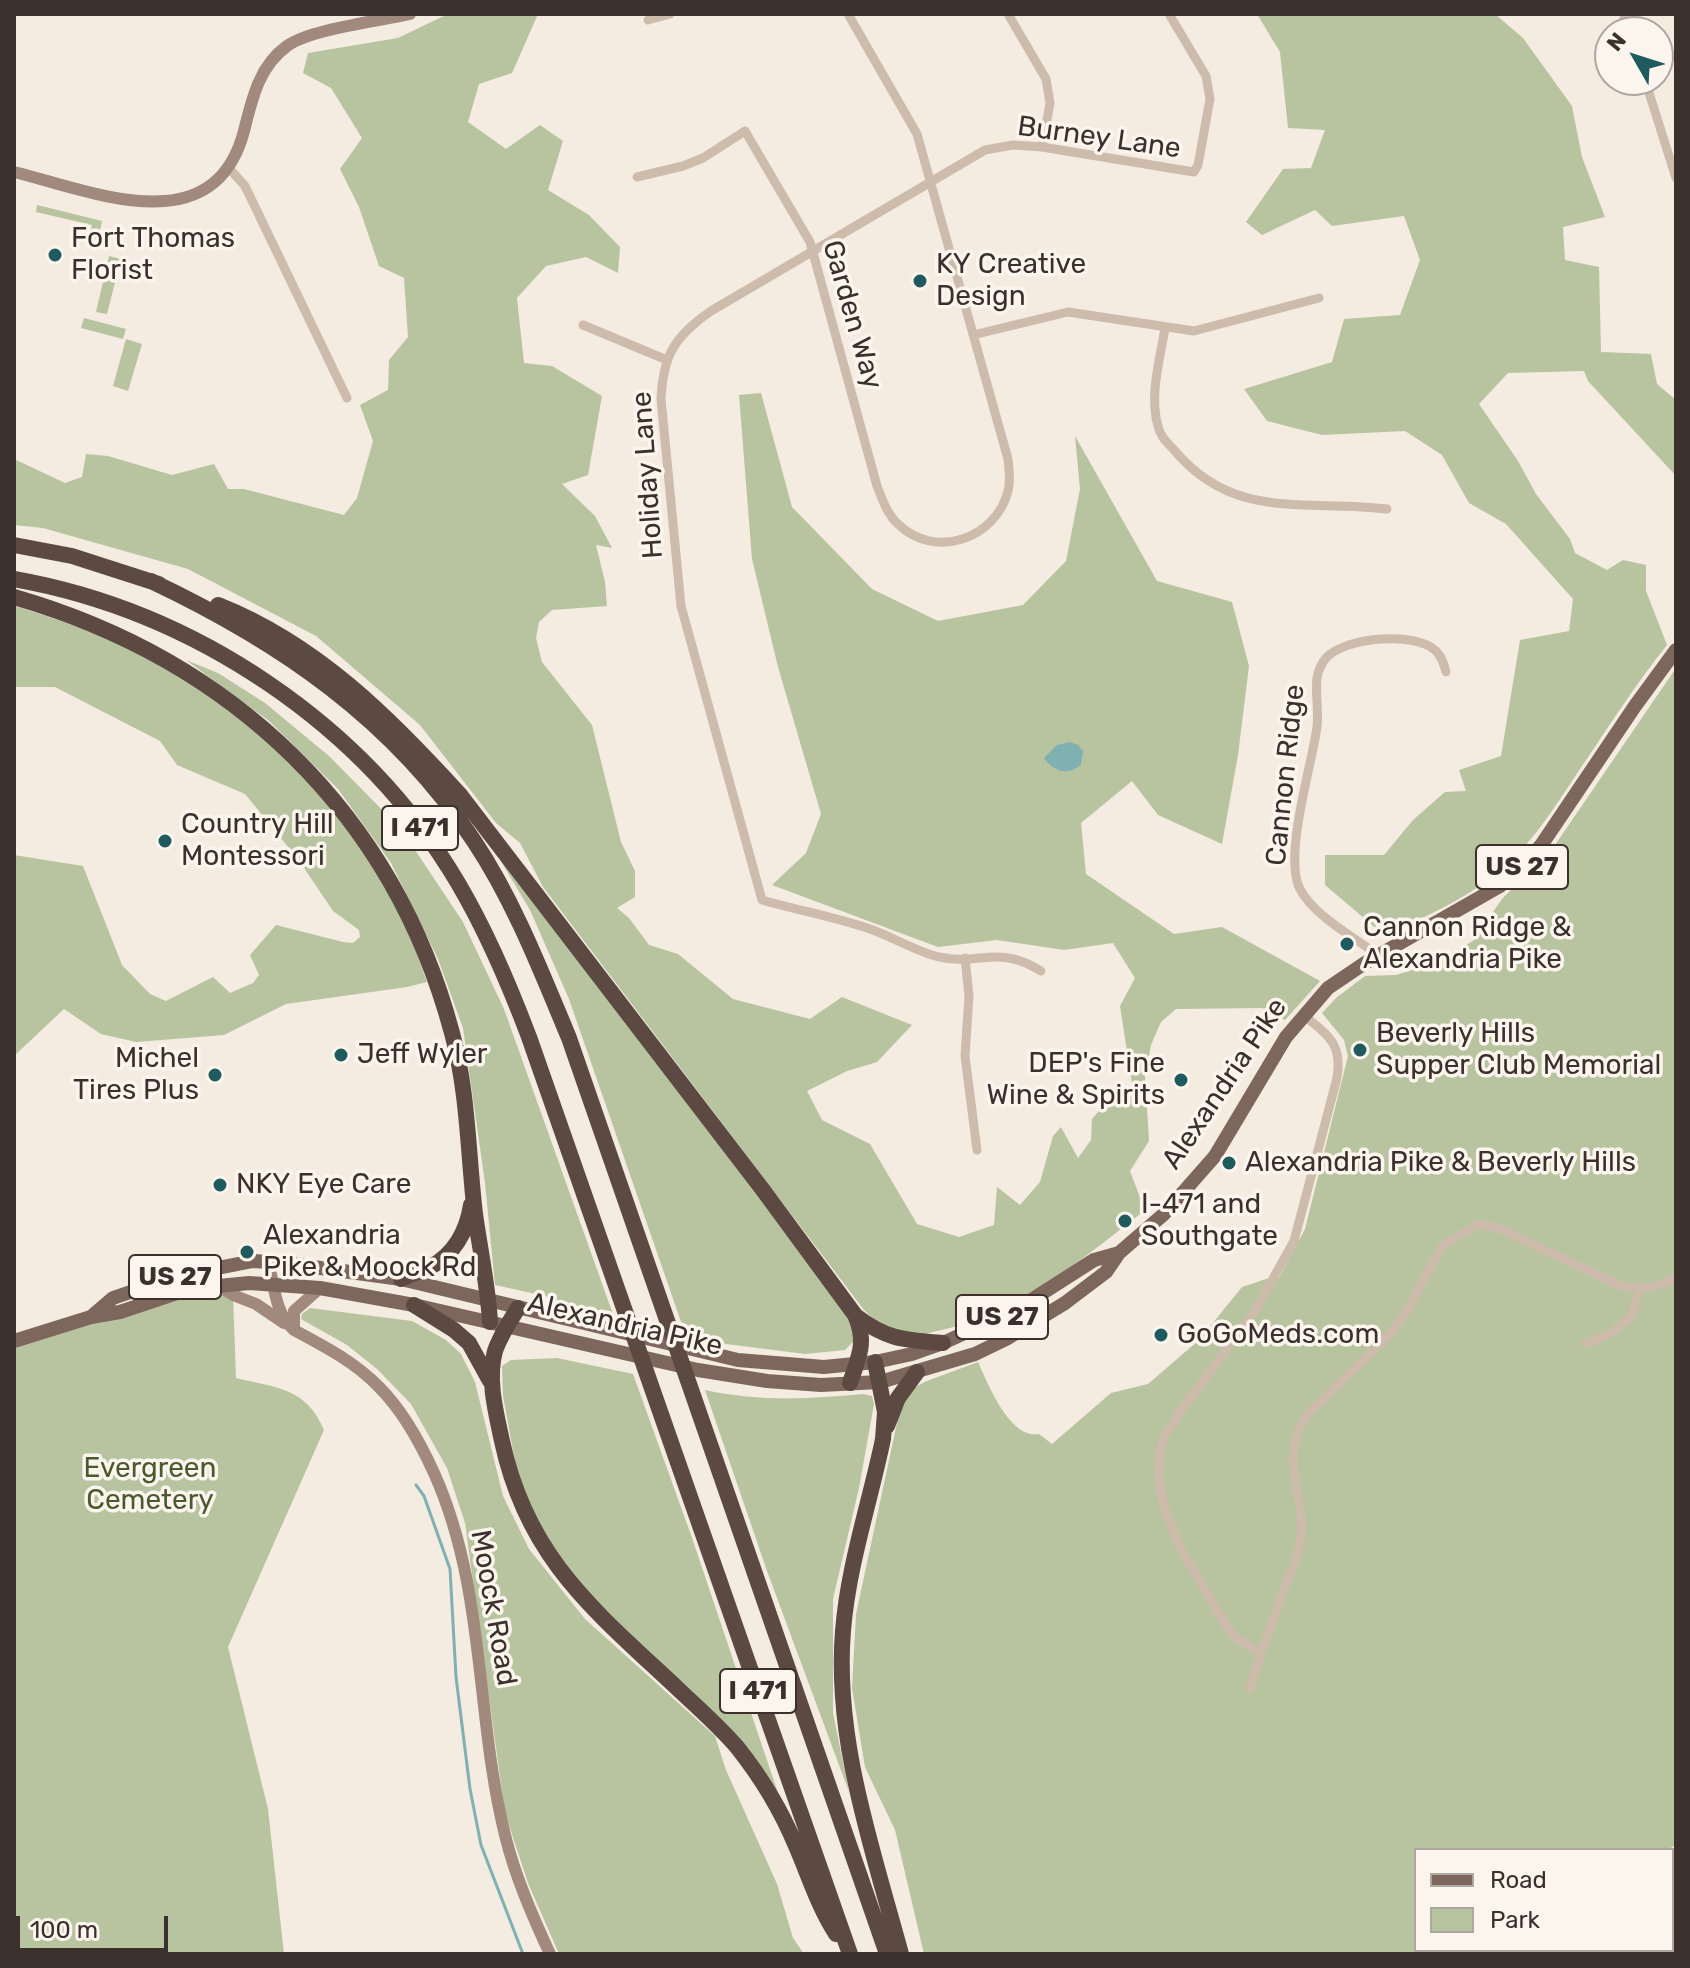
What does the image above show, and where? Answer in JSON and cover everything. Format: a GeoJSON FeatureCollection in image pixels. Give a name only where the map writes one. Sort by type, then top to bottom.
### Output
{"type":"FeatureCollection","features":[{"type":"Feature","properties":{"kind":"highway","name":"I 471"},"geometry":{"type":"LineString","coordinates":[[14,545],[72,556],[151,581],[267,642],[329,685],[392,741],[434,787],[474,842],[538,961],[569,1038],[887,1954]]}},
{"type":"Feature","properties":{"kind":"highway","name":"I 471"},"geometry":{"type":"LineString","coordinates":[[14,579],[90,597],[173,630],[210,648],[296,703],[325,726],[382,783],[415,820],[456,879],[488,937],[529,1037],[849,1954]]}},
{"type":"Feature","properties":{"kind":"highway"},"geometry":{"type":"LineString","coordinates":[[151,581],[242,615],[302,650],[365,697],[406,735],[461,796],[744,1164],[855,1315],[862,1331],[850,1383]]}},
{"type":"Feature","properties":{"kind":"highway"},"geometry":{"type":"LineString","coordinates":[[14,597],[99,626],[148,649],[203,682],[271,733],[347,816],[394,886],[425,949],[453,1037],[490,1322]]}},
{"type":"Feature","properties":{"kind":"highway"},"geometry":{"type":"LineString","coordinates":[[401,1279],[447,1256],[469,1220],[473,1192]]}},
{"type":"Feature","properties":{"kind":"highway"},"geometry":{"type":"LineString","coordinates":[[414,1305],[469,1343],[493,1387]]}},
{"type":"Feature","properties":{"kind":"highway"},"geometry":{"type":"LineString","coordinates":[[518,1308],[496,1347],[492,1366],[493,1387],[507,1464],[539,1541],[570,1583],[714,1723],[743,1756],[782,1814],[821,1910],[849,1954]]}},
{"type":"Feature","properties":{"kind":"highway"},"geometry":{"type":"LineString","coordinates":[[855,1315],[891,1338],[943,1343]]}},
{"type":"Feature","properties":{"kind":"highway"},"geometry":{"type":"LineString","coordinates":[[875,1362],[885,1412],[883,1439]]}},
{"type":"Feature","properties":{"kind":"highway"},"geometry":{"type":"LineString","coordinates":[[901,1954],[853,1769],[843,1691],[844,1617],[883,1439],[898,1398],[917,1372]]}},
{"type":"Feature","properties":{"kind":"main road"},"geometry":{"type":"LineString","coordinates":[[14,172],[135,202],[164,203],[202,190],[228,167],[240,146],[259,80],[279,52],[306,36],[410,14]]}},
{"type":"Feature","properties":{"kind":"main road","name":"Alexandria Pike"},"geometry":{"type":"LineString","coordinates":[[14,1341],[189,1289],[274,1284],[320,1288],[414,1305],[714,1373],[767,1381],[821,1385],[880,1382],[975,1354],[1065,1303],[1106,1272],[1119,1253],[1164,1214],[1215,1156],[1286,1037],[1328,988],[1378,955],[1500,886],[1520,869],[1542,844],[1676,650]]}},
{"type":"Feature","properties":{"kind":"main road","name":"Alexandria Pike"},"geometry":{"type":"LineString","coordinates":[[91,1317],[113,1298],[177,1276],[253,1261],[401,1279],[738,1360],[795,1366],[856,1364],[912,1354],[943,1343],[1019,1308],[1094,1260],[1119,1253]]}},
{"type":"Feature","properties":{"kind":"main road"},"geometry":{"type":"LineString","coordinates":[[268,1262],[278,1310],[294,1330]]}},
{"type":"Feature","properties":{"kind":"main road"},"geometry":{"type":"LineString","coordinates":[[274,1284],[284,1263]]}},
{"type":"Feature","properties":{"kind":"main road","name":"Moock Road"},"geometry":{"type":"LineString","coordinates":[[217,1285],[256,1304],[335,1353],[380,1388],[418,1440],[448,1503],[465,1565],[505,1833],[514,1867],[550,1954]]}},
{"type":"Feature","properties":{"kind":"main road"},"geometry":{"type":"LineString","coordinates":[[294,1330],[294,1311],[320,1288]]}},
{"type":"Feature","properties":{"kind":"street"},"geometry":{"type":"LineString","coordinates":[[648,20],[670,14]]}},
{"type":"Feature","properties":{"kind":"street"},"geometry":{"type":"LineString","coordinates":[[848,14],[917,134],[973,335],[1068,312],[1194,331],[1319,298]]}},
{"type":"Feature","properties":{"kind":"street"},"geometry":{"type":"LineString","coordinates":[[1008,14],[1046,79],[1050,103],[1042,147]]}},
{"type":"Feature","properties":{"kind":"street","name":"Burney Lane"},"geometry":{"type":"LineString","coordinates":[[932,181],[985,150],[1013,145],[1194,172],[1198,165],[1210,99],[1206,76],[1169,14]]}},
{"type":"Feature","properties":{"kind":"street"},"geometry":{"type":"LineString","coordinates":[[1650,96],[1676,178]]}},
{"type":"Feature","properties":{"kind":"street","name":"Garden Way"},"geometry":{"type":"LineString","coordinates":[[637,177],[703,158],[745,131],[799,223],[812,253],[877,486],[890,514],[914,535],[942,543],[955,542],[989,526],[1009,489],[1008,459],[973,335]]}},
{"type":"Feature","properties":{"kind":"street"},"geometry":{"type":"LineString","coordinates":[[228,167],[245,186],[347,398]]}},
{"type":"Feature","properties":{"kind":"street","name":"Holiday Lane"},"geometry":{"type":"LineString","coordinates":[[932,181],[696,322],[680,338],[667,360],[663,369],[661,399],[681,606],[762,900],[869,929],[936,956],[965,958]]}},
{"type":"Feature","properties":{"kind":"street"},"geometry":{"type":"LineString","coordinates":[[583,325],[667,360]]}},
{"type":"Feature","properties":{"kind":"street"},"geometry":{"type":"LineString","coordinates":[[1165,328],[1154,398],[1157,424],[1163,437],[1190,468],[1237,495],[1267,504],[1354,505],[1387,509]]}},
{"type":"Feature","properties":{"kind":"street","name":"Cannon Ridge"},"geometry":{"type":"LineString","coordinates":[[1378,955],[1346,933],[1312,903],[1300,890],[1296,876],[1299,825],[1317,722],[1317,678],[1327,657],[1340,647],[1353,642],[1377,640],[1415,640],[1436,651],[1443,660],[1446,672]]}},
{"type":"Feature","properties":{"kind":"street"},"geometry":{"type":"LineString","coordinates":[[977,1150],[965,1056],[969,996],[965,958],[1015,957],[1041,971]]}},
{"type":"Feature","properties":{"kind":"street"},"geometry":{"type":"LineString","coordinates":[[1260,1653],[1238,1639],[1209,1600],[1179,1545],[1165,1510],[1158,1475],[1164,1437],[1255,1311],[1297,1235],[1336,1082],[1339,1058],[1328,1035],[1303,1015]]}},
{"type":"Feature","properties":{"kind":"street"},"geometry":{"type":"LineString","coordinates":[[1250,1689],[1299,1547],[1302,1519],[1291,1458],[1295,1436],[1304,1418],[1392,1332],[1442,1246],[1478,1224],[1498,1228],[1621,1286],[1639,1289],[1658,1287],[1676,1278]]}},
{"type":"Feature","properties":{"kind":"street"},"geometry":{"type":"LineString","coordinates":[[1586,1343],[1610,1334],[1632,1316],[1639,1289]]}},
{"type":"Feature","properties":{"kind":"green space"},"geometry":{"type":"Polygon","coordinates":[[[448,14],[538,14],[512,73],[479,84],[468,122],[506,149],[540,125],[563,141],[548,190],[589,215],[620,247],[618,273],[586,257],[546,266],[517,298],[524,363],[552,366],[602,396],[588,475],[562,484],[595,516],[612,548],[596,545],[607,606],[552,610],[539,622],[536,638],[542,662],[592,725],[621,842],[635,871],[635,897],[617,908],[629,918],[649,945],[678,954],[733,999],[810,1019],[842,997],[912,1025],[877,1062],[847,1071],[807,1091],[822,1120],[870,1144],[917,1224],[959,1237],[994,1225],[997,1187],[1020,1205],[1040,1182],[1053,1136],[1061,1127],[1078,1158],[1091,1140],[1092,1119],[1111,1097],[1134,1096],[1120,1006],[1135,978],[1113,943],[1064,950],[997,940],[938,947],[772,885],[806,853],[821,814],[778,667],[752,559],[739,395],[761,393],[792,507],[872,589],[938,621],[1023,605],[1066,561],[1080,489],[1075,436],[1157,581],[1232,602],[1249,666],[1238,755],[1222,844],[1158,815],[1132,781],[1081,823],[1086,874],[1174,934],[1222,927],[1320,981],[1285,1020],[1262,1008],[1176,1009],[1161,1022],[1151,1045],[1145,1076],[1149,1141],[1130,1171],[1141,1200],[1148,1208],[1051,1280],[971,1322],[918,1335],[888,1328],[864,1310],[543,887],[520,843],[496,823],[420,725],[316,636],[188,569],[43,528],[14,525],[14,459],[65,483],[82,477],[86,454],[108,456],[172,475],[214,464],[228,489],[244,489],[344,515],[357,498],[373,441],[360,405],[388,390],[389,360],[408,337],[404,278],[379,266],[359,207],[340,169],[362,138],[331,88],[303,73],[308,53],[398,38],[448,14]]]}},
{"type":"Feature","properties":{"kind":"green space"},"geometry":{"type":"Polygon","coordinates":[[[1257,14],[1495,14],[1523,38],[1572,106],[1582,157],[1605,217],[1563,227],[1565,260],[1599,267],[1601,352],[1651,354],[1657,384],[1676,400],[1676,476],[1588,381],[1584,371],[1508,373],[1479,404],[1518,461],[1536,494],[1570,539],[1575,553],[1607,570],[1623,560],[1646,565],[1646,591],[1667,645],[1552,811],[1516,856],[1463,896],[1385,936],[1325,885],[1325,855],[1384,855],[1413,820],[1445,792],[1466,791],[1459,770],[1501,756],[1520,640],[1569,631],[1573,599],[1506,524],[1469,503],[1442,455],[1405,431],[1322,435],[1267,421],[1244,389],[1332,362],[1344,319],[1400,315],[1420,260],[1404,216],[1332,226],[1315,210],[1262,235],[1246,222],[1283,169],[1311,168],[1325,130],[1288,128],[1280,52],[1257,14]]]}},
{"type":"Feature","properties":{"kind":"green space"},"geometry":{"type":"Polygon","coordinates":[[[37,205],[102,221],[98,240],[89,238],[92,225],[36,212],[37,205]]]}},
{"type":"Feature","properties":{"kind":"green space"},"geometry":{"type":"Polygon","coordinates":[[[109,256],[121,259],[107,314],[96,312],[109,256]]]}},
{"type":"Feature","properties":{"kind":"green space"},"geometry":{"type":"Polygon","coordinates":[[[84,318],[126,329],[123,339],[81,328],[84,318]]]}},
{"type":"Feature","properties":{"kind":"green space"},"geometry":{"type":"Polygon","coordinates":[[[126,339],[142,344],[128,391],[113,386],[126,339]]]}},
{"type":"Feature","properties":{"kind":"green space"},"geometry":{"type":"Polygon","coordinates":[[[14,606],[59,620],[151,659],[192,682],[256,731],[313,787],[363,850],[403,919],[427,982],[286,1004],[224,1035],[136,1042],[101,1034],[64,1009],[14,1056],[14,855],[83,866],[122,965],[150,994],[166,1001],[213,977],[230,993],[253,983],[259,975],[250,955],[276,925],[343,942],[353,943],[360,937],[359,930],[333,911],[298,859],[245,794],[177,765],[160,741],[55,687],[14,687],[14,606]]]}},
{"type":"Feature","properties":{"kind":"green space"},"geometry":{"type":"Polygon","coordinates":[[[186,660],[218,673],[265,703],[329,756],[401,829],[463,922],[504,1009],[614,1317],[495,1285],[485,1183],[463,1028],[438,959],[391,863],[338,789],[269,721],[186,660]]]}},
{"type":"Feature","properties":{"kind":"green space"},"geometry":{"type":"Polygon","coordinates":[[[1676,668],[1676,1845],[1671,1848],[1414,1848],[1414,1952],[1609,1954],[924,1954],[895,1830],[865,1767],[852,1688],[856,1614],[900,1409],[911,1389],[978,1362],[994,1396],[1010,1420],[1028,1434],[1039,1434],[1052,1444],[1111,1393],[1148,1384],[1199,1340],[1242,1287],[1279,1278],[1305,1229],[1348,1056],[1344,1040],[1322,1013],[1365,976],[1396,975],[1437,962],[1473,941],[1502,899],[1555,845],[1676,668]]]}},
{"type":"Feature","properties":{"kind":"green space"},"geometry":{"type":"Polygon","coordinates":[[[487,838],[831,1292],[853,1327],[854,1341],[845,1350],[805,1354],[687,1339],[569,999],[530,910],[487,838]]]}},
{"type":"Feature","properties":{"kind":"green space","name":"Evergreen Cemetery"},"geometry":{"type":"Polygon","coordinates":[[[217,1285],[233,1295],[236,1378],[299,1397],[317,1416],[324,1430],[228,1647],[268,1809],[284,1954],[14,1954],[14,1341],[217,1285]]]}},
{"type":"Feature","properties":{"kind":"green space"},"geometry":{"type":"Polygon","coordinates":[[[310,1308],[412,1321],[446,1340],[461,1354],[475,1382],[503,1496],[529,1549],[585,1619],[715,1736],[726,1770],[777,1884],[793,1938],[804,1954],[559,1954],[528,1883],[505,1813],[465,1523],[447,1468],[411,1404],[377,1369],[347,1345],[301,1319],[310,1308]]]}},
{"type":"Feature","properties":{"kind":"green space"},"geometry":{"type":"Polygon","coordinates":[[[557,1358],[633,1374],[779,1796],[716,1717],[577,1582],[546,1540],[518,1478],[503,1396],[502,1366],[511,1360],[557,1358]]]}},
{"type":"Feature","properties":{"kind":"green space"},"geometry":{"type":"Polygon","coordinates":[[[705,1390],[765,1398],[872,1396],[874,1404],[859,1488],[833,1599],[833,1713],[849,1792],[767,1571],[705,1390]]]}},
{"type":"Feature","properties":{"kind":"water"},"geometry":{"type":"Polygon","coordinates":[[[1070,742],[1083,751],[1081,765],[1071,771],[1052,767],[1044,758],[1057,745],[1070,742]]]}},
{"type":"Feature","properties":{"kind":"waterway"},"geometry":{"type":"LineString","coordinates":[[416,1485],[424,1496],[450,1569],[456,1677],[470,1789],[481,1845],[523,1954]]}},
{"type":"Feature","properties":{"kind":"place","name":"Fort Thomas Florist"},"geometry":{"type":"Point","coordinates":[55,255]}},
{"type":"Feature","properties":{"kind":"place","name":"KY Creative Design"},"geometry":{"type":"Point","coordinates":[920,281]}},
{"type":"Feature","properties":{"kind":"place","name":"Country Hill Montessori"},"geometry":{"type":"Point","coordinates":[165,841]}},
{"type":"Feature","properties":{"kind":"place","name":"Cannon Ridge & Alexandria Pike"},"geometry":{"type":"Point","coordinates":[1347,944]}},
{"type":"Feature","properties":{"kind":"place","name":"Beverly Hills Supper Club Memorial"},"geometry":{"type":"Point","coordinates":[1360,1050]}},
{"type":"Feature","properties":{"kind":"place","name":"Jeff Wyler"},"geometry":{"type":"Point","coordinates":[341,1055]}},
{"type":"Feature","properties":{"kind":"place","name":"Michel Tires Plus"},"geometry":{"type":"Point","coordinates":[215,1075]}},
{"type":"Feature","properties":{"kind":"place","name":"DEP's Fine Wine & Spirits"},"geometry":{"type":"Point","coordinates":[1181,1080]}},
{"type":"Feature","properties":{"kind":"place","name":"Alexandria Pike & Beverly Hills"},"geometry":{"type":"Point","coordinates":[1229,1163]}},
{"type":"Feature","properties":{"kind":"place","name":"NKY Eye Care"},"geometry":{"type":"Point","coordinates":[220,1185]}},
{"type":"Feature","properties":{"kind":"place","name":"I-471 and Southgate"},"geometry":{"type":"Point","coordinates":[1125,1221]}},
{"type":"Feature","properties":{"kind":"place","name":"Alexandria Pike & Moock Rd"},"geometry":{"type":"Point","coordinates":[247,1252]}},
{"type":"Feature","properties":{"kind":"place","name":"GoGoMeds.com"},"geometry":{"type":"Point","coordinates":[1161,1335]}}]}
